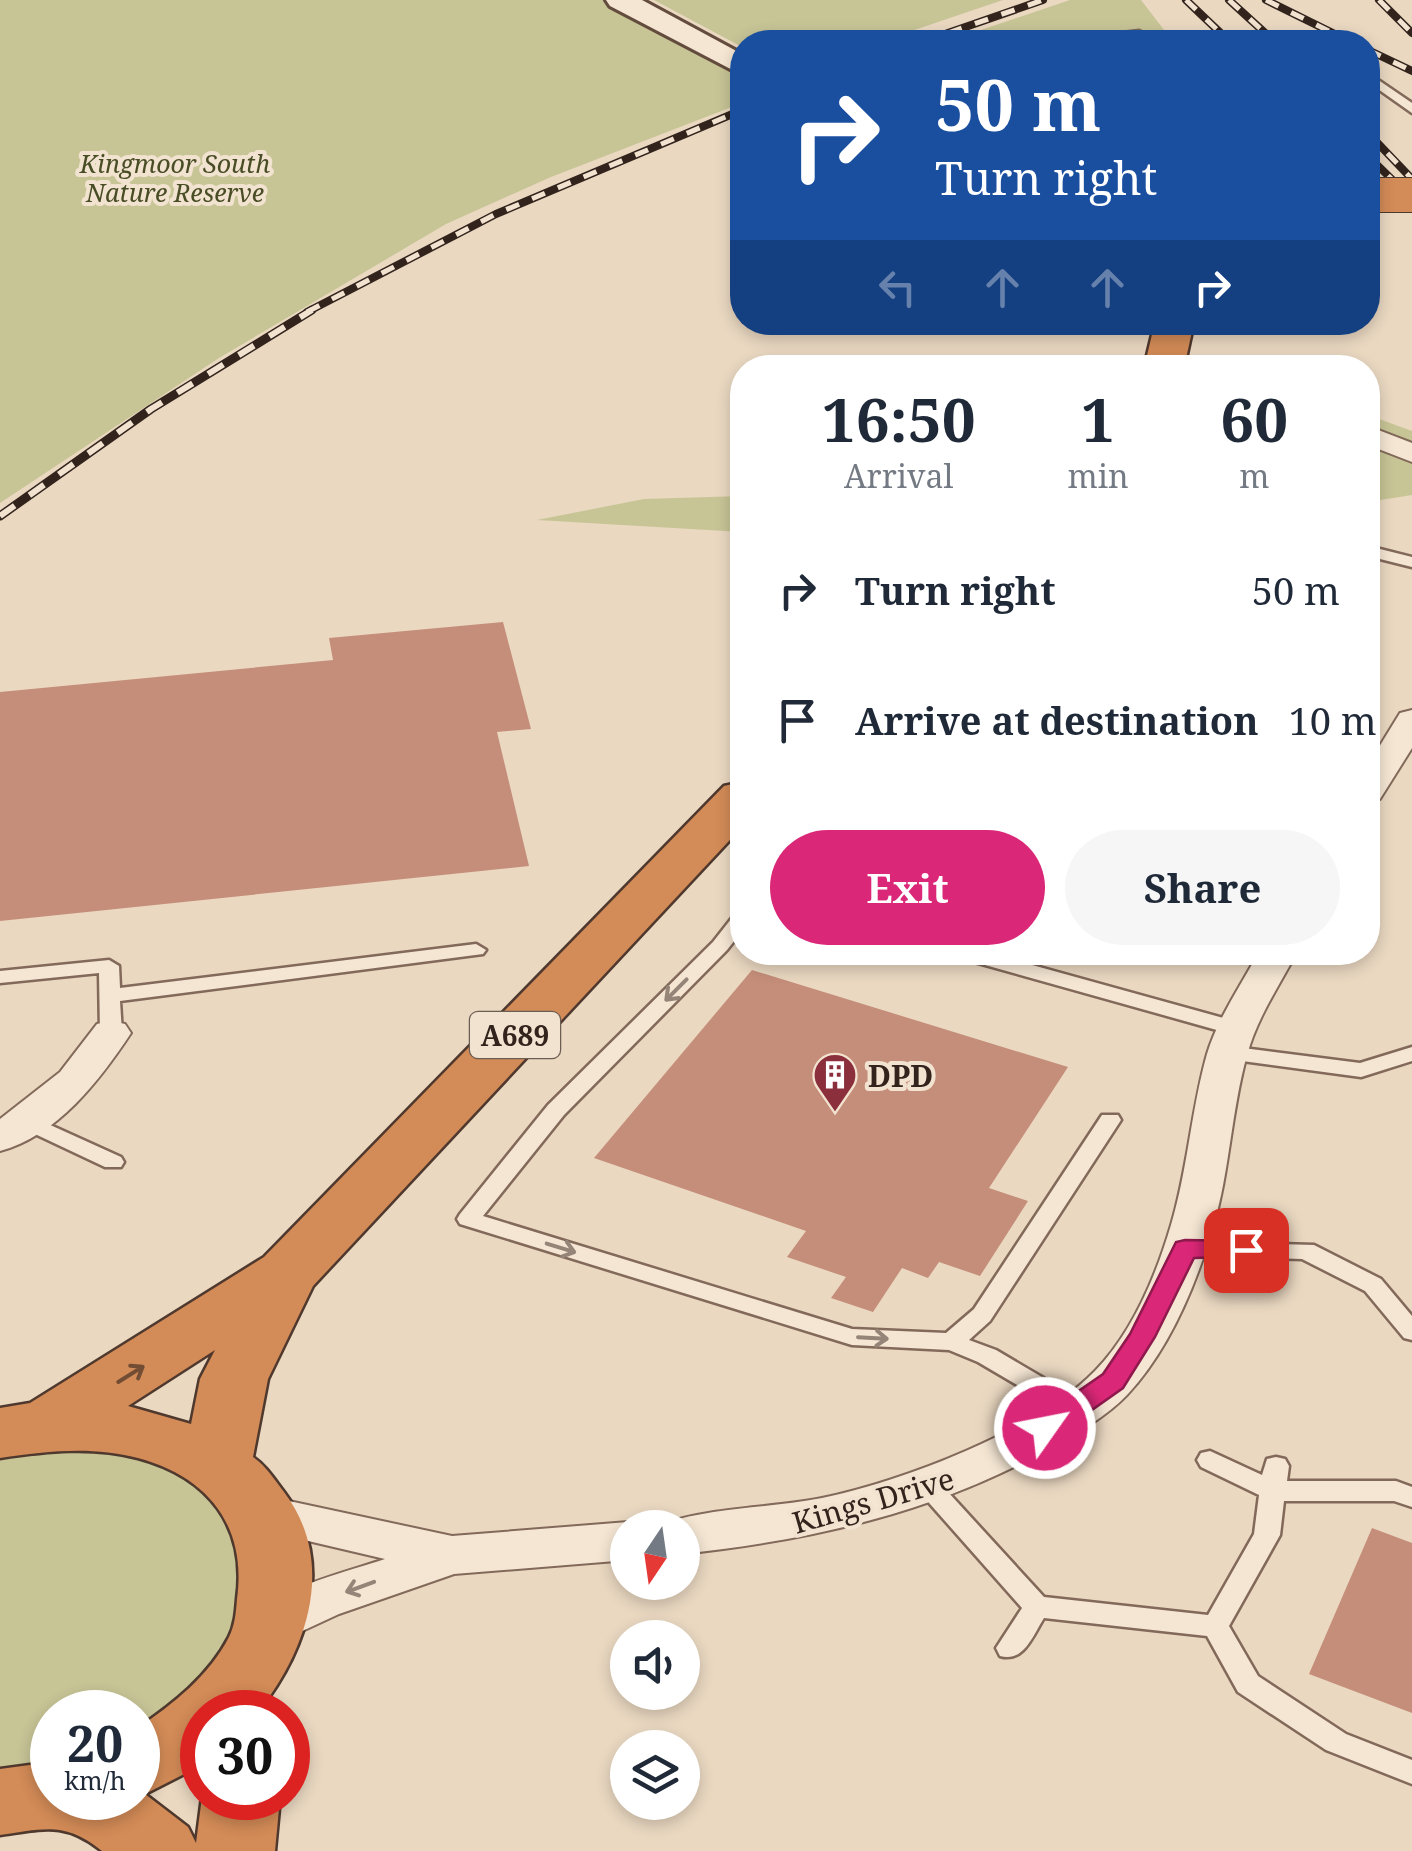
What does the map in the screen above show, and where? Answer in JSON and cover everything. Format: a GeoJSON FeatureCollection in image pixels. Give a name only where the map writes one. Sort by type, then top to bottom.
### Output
{"type":"FeatureCollection","features":[{"type":"Feature","properties":{"kind":"highway"},"geometry":{"type":"LineString","coordinates":[[1380,195],[1412,195]]}},
{"type":"Feature","properties":{"kind":"highway","name":"A689"},"geometry":{"type":"LineString","coordinates":[[24,1429],[287,1273],[730,810]]}},
{"type":"Feature","properties":{"kind":"highway","name":"A689"},"geometry":{"type":"LineString","coordinates":[[239,1488],[234,1379],[287,1273]]}},
{"type":"Feature","properties":{"kind":"highway","name":"A689"},"geometry":{"type":"LineString","coordinates":[[24,1429],[96,1424],[141,1430],[182,1444],[239,1488],[275,1548],[278,1586],[235,1690]]}},
{"type":"Feature","properties":{"kind":"highway"},"geometry":{"type":"LineString","coordinates":[[160,1753],[180,1738]]}},
{"type":"Feature","properties":{"kind":"highway"},"geometry":{"type":"LineString","coordinates":[[0,1802],[30,1798]]}},
{"type":"Feature","properties":{"kind":"highway"},"geometry":{"type":"LineString","coordinates":[[121,1820],[160,1851]]}},
{"type":"Feature","properties":{"kind":"highway"},"geometry":{"type":"LineString","coordinates":[[235,1851],[239,1820]]}},
{"type":"Feature","properties":{"kind":"street"},"geometry":{"type":"LineString","coordinates":[[620,0],[730,60]]}},
{"type":"Feature","properties":{"kind":"street"},"geometry":{"type":"LineString","coordinates":[[1380,440],[1412,454]]}},
{"type":"Feature","properties":{"kind":"street"},"geometry":{"type":"LineString","coordinates":[[1380,762],[1412,720]]}},
{"type":"Feature","properties":{"kind":"street","name":"Kings Drive"},"geometry":{"type":"LineString","coordinates":[[700,1534],[786,1526],[928,1488],[975,1470],[1077,1409],[1113,1381],[1142,1337],[1185,1249],[1200,1198],[1233,1041],[1271,965]]}},
{"type":"Feature","properties":{"kind":"street"},"geometry":{"type":"LineString","coordinates":[[13,1130],[58,1101],[91,1064],[110,1014]]}},
{"type":"Feature","properties":{"kind":"street"},"geometry":{"type":"LineString","coordinates":[[239,1488],[452,1555]]}},
{"type":"Feature","properties":{"kind":"street"},"geometry":{"type":"LineString","coordinates":[[235,1690],[321,1600],[452,1555],[610,1542]]}},
{"type":"Feature","properties":{"kind":"lane"},"geometry":{"type":"LineString","coordinates":[[1380,86],[1412,110]]}},
{"type":"Feature","properties":{"kind":"lane"},"geometry":{"type":"LineString","coordinates":[[1380,555],[1412,562]]}},
{"type":"Feature","properties":{"kind":"lane"},"geometry":{"type":"LineString","coordinates":[[730,933],[556,1110],[468,1219],[852,1337],[951,1342],[987,1356],[1077,1409]]}},
{"type":"Feature","properties":{"kind":"lane"},"geometry":{"type":"LineString","coordinates":[[0,977],[110,966],[110,1014],[341,964],[476,950]]}},
{"type":"Feature","properties":{"kind":"lane"},"geometry":{"type":"LineString","coordinates":[[1000,965],[1233,1041],[1361,1070],[1412,1054]]}},
{"type":"Feature","properties":{"kind":"lane"},"geometry":{"type":"LineString","coordinates":[[951,1342],[982,1315],[1110,1120]]}},
{"type":"Feature","properties":{"kind":"lane"},"geometry":{"type":"LineString","coordinates":[[13,1130],[112,1162]]}},
{"type":"Feature","properties":{"kind":"lane"},"geometry":{"type":"LineString","coordinates":[[1185,1249],[1306,1252],[1373,1285],[1412,1332]]}},
{"type":"Feature","properties":{"kind":"lane"},"geometry":{"type":"LineString","coordinates":[[1210,1460],[1274,1479],[1396,1491],[1412,1497]]}},
{"type":"Feature","properties":{"kind":"lane"},"geometry":{"type":"LineString","coordinates":[[1215,1626],[1267,1535],[1274,1479]]}},
{"type":"Feature","properties":{"kind":"lane"},"geometry":{"type":"LineString","coordinates":[[928,1488],[1036,1606],[1215,1626]]}},
{"type":"Feature","properties":{"kind":"lane"},"geometry":{"type":"LineString","coordinates":[[1010,1648],[1036,1606]]}},
{"type":"Feature","properties":{"kind":"lane"},"geometry":{"type":"LineString","coordinates":[[1215,1626],[1248,1684],[1336,1742],[1412,1772]]}},
{"type":"Feature","properties":{"kind":"green space","name":"Kingmoor South Nature Reserve"},"geometry":{"type":"Polygon","coordinates":[[[0,0],[608,0],[730,72],[730,108],[551,177],[446,224],[219,358],[0,503],[0,0]]]}},
{"type":"Feature","properties":{"kind":"green space"},"geometry":{"type":"Polygon","coordinates":[[[654,0],[1003,0],[914,30],[730,30],[730,41],[654,0]]]}},
{"type":"Feature","properties":{"kind":"green space"},"geometry":{"type":"Polygon","coordinates":[[[1070,0],[1141,0],[1164,30],[981,30],[1070,0]]]}},
{"type":"Feature","properties":{"kind":"green space"},"geometry":{"type":"Polygon","coordinates":[[[1380,419],[1412,431],[1412,495],[1380,500],[1380,419]]]}},
{"type":"Feature","properties":{"kind":"green space"},"geometry":{"type":"Polygon","coordinates":[[[730,496],[730,531],[537,520],[644,499],[730,496]]]}},
{"type":"Feature","properties":{"kind":"green space"},"geometry":{"type":"Polygon","coordinates":[[[91,1449],[120,1454],[149,1462],[199,1488],[218,1507],[232,1530],[240,1557],[240,1590],[234,1624],[224,1647],[202,1676],[188,1690],[180,1690],[180,1697],[160,1713],[160,1690],[30,1690],[30,1765],[0,1768],[0,1459],[91,1449]]]}},
{"type":"Feature","properties":{"kind":"building"},"geometry":{"type":"Polygon","coordinates":[[[503,622],[531,729],[497,732],[529,866],[0,921],[0,692],[333,660],[329,638],[503,622]]]}},
{"type":"Feature","properties":{"kind":"building","name":"DPD"},"geometry":{"type":"Polygon","coordinates":[[[752,970],[1068,1067],[989,1188],[1028,1201],[980,1276],[939,1262],[928,1278],[902,1268],[873,1312],[831,1298],[846,1277],[787,1257],[806,1231],[594,1158],[752,970]]]}},
{"type":"Feature","properties":{"kind":"building"},"geometry":{"type":"Polygon","coordinates":[[[1372,1528],[1412,1543],[1412,1713],[1309,1674],[1372,1528]]]}},
{"type":"Feature","properties":{"kind":"railway"},"geometry":{"type":"LineString","coordinates":[[957,30],[1043,0]]}},
{"type":"Feature","properties":{"kind":"railway"},"geometry":{"type":"LineString","coordinates":[[1186,0],[1217,30]]}},
{"type":"Feature","properties":{"kind":"railway"},"geometry":{"type":"LineString","coordinates":[[1229,0],[1262,30]]}},
{"type":"Feature","properties":{"kind":"railway"},"geometry":{"type":"LineString","coordinates":[[1266,0],[1327,30]]}},
{"type":"Feature","properties":{"kind":"railway"},"geometry":{"type":"LineString","coordinates":[[1379,0],[1412,33]]}},
{"type":"Feature","properties":{"kind":"railway"},"geometry":{"type":"LineString","coordinates":[[1380,56],[1412,71]]}},
{"type":"Feature","properties":{"kind":"railway"},"geometry":{"type":"LineString","coordinates":[[307,312],[496,214],[730,115]]}},
{"type":"Feature","properties":{"kind":"railway"},"geometry":{"type":"LineString","coordinates":[[1380,146],[1412,179]]}},
{"type":"Feature","properties":{"kind":"railway"},"geometry":{"type":"LineString","coordinates":[[1380,168],[1412,199]]}},
{"type":"Feature","properties":{"kind":"railway"},"geometry":{"type":"LineString","coordinates":[[0,516],[151,409],[312,310]]}},
{"type":"Feature","properties":{"kind":"place","name":"DPD"},"geometry":{"type":"Point","coordinates":[835,1113]}},
{"type":"Feature","properties":{"kind":"route"},"geometry":{"type":"LineString","coordinates":[[1045,1428],[1113,1381],[1142,1337],[1185,1249],[1246,1250]]}}]}
